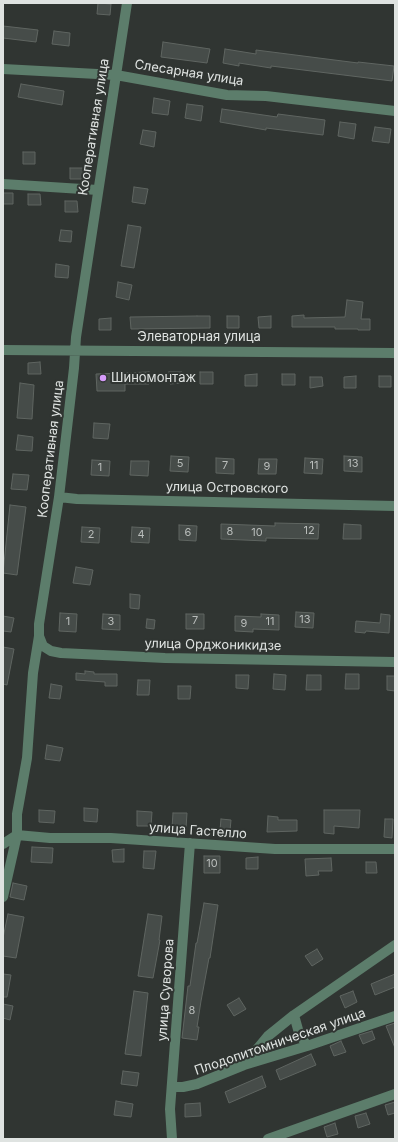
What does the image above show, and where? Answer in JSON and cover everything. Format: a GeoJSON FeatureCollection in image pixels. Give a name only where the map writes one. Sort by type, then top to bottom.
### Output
{"type":"FeatureCollection","features":[{"type":"Feature","properties":{"kind":"street","name":"Кооперативная улица"},"geometry":{"type":"LineString","coordinates":[[3,897],[17,835],[17,814],[27,758],[33,674],[39,636],[39,624],[59,497],[74,368],[74,350],[127,3]]}},
{"type":"Feature","properties":{"kind":"street","name":"Слесарная улица"},"geometry":{"type":"LineString","coordinates":[[3,69],[116,75],[227,95],[266,96],[395,111]]}},
{"type":"Feature","properties":{"kind":"street"},"geometry":{"type":"LineString","coordinates":[[3,184],[98,190]]}},
{"type":"Feature","properties":{"kind":"street","name":"Элеваторная улица"},"geometry":{"type":"LineString","coordinates":[[3,350],[395,353]]}},
{"type":"Feature","properties":{"kind":"street","name":"улица Островского"},"geometry":{"type":"LineString","coordinates":[[59,497],[77,499],[395,506]]}},
{"type":"Feature","properties":{"kind":"street","name":"улица Орджоникидзе"},"geometry":{"type":"LineString","coordinates":[[39,636],[43,646],[51,651],[61,653],[165,658],[395,662]]}},
{"type":"Feature","properties":{"kind":"street"},"geometry":{"type":"LineString","coordinates":[[3,844],[17,835]]}},
{"type":"Feature","properties":{"kind":"street","name":"улица Гастелло"},"geometry":{"type":"LineString","coordinates":[[17,835],[50,838],[111,838],[275,849],[395,849]]}},
{"type":"Feature","properties":{"kind":"street","name":"улица Суворова"},"geometry":{"type":"LineString","coordinates":[[172,1139],[170,1109],[190,843]]}},
{"type":"Feature","properties":{"kind":"street"},"geometry":{"type":"LineString","coordinates":[[244,1065],[268,1036],[294,1015],[395,945]]}},
{"type":"Feature","properties":{"kind":"street"},"geometry":{"type":"LineString","coordinates":[[294,1015],[299,1033],[307,1046]]}},
{"type":"Feature","properties":{"kind":"street","name":"Плодопитомническая улица"},"geometry":{"type":"LineString","coordinates":[[172,1087],[183,1087],[197,1084],[244,1065],[307,1046],[395,1016]]}},
{"type":"Feature","properties":{"kind":"street"},"geometry":{"type":"LineString","coordinates":[[268,1139],[395,1094]]}},
{"type":"Feature","properties":{"kind":"building"},"geometry":{"type":"Polygon","coordinates":[[[98,3],[111,4],[110,15],[97,14],[98,3]]]}},
{"type":"Feature","properties":{"kind":"building"},"geometry":{"type":"Polygon","coordinates":[[[3,26],[38,30],[36,42],[3,38],[3,26]]]}},
{"type":"Feature","properties":{"kind":"building"},"geometry":{"type":"Polygon","coordinates":[[[54,31],[70,33],[69,46],[52,44],[54,31]]]}},
{"type":"Feature","properties":{"kind":"building"},"geometry":{"type":"Polygon","coordinates":[[[163,42],[210,49],[207,63],[161,57],[163,42]]]}},
{"type":"Feature","properties":{"kind":"building"},"geometry":{"type":"Polygon","coordinates":[[[225,49],[256,54],[256,50],[394,66],[392,81],[271,66],[271,68],[239,63],[239,66],[223,63],[225,49]]]}},
{"type":"Feature","properties":{"kind":"building"},"geometry":{"type":"Polygon","coordinates":[[[21,84],[64,91],[62,105],[18,97],[21,84]]]}},
{"type":"Feature","properties":{"kind":"building"},"geometry":{"type":"Polygon","coordinates":[[[154,98],[170,101],[168,115],[152,113],[154,98]]]}},
{"type":"Feature","properties":{"kind":"building"},"geometry":{"type":"Polygon","coordinates":[[[187,104],[203,106],[201,121],[185,118],[187,104]]]}},
{"type":"Feature","properties":{"kind":"building"},"geometry":{"type":"Polygon","coordinates":[[[222,109],[277,117],[278,114],[325,120],[323,135],[266,128],[266,130],[220,122],[222,109]]]}},
{"type":"Feature","properties":{"kind":"building"},"geometry":{"type":"Polygon","coordinates":[[[340,122],[356,124],[354,139],[338,136],[340,122]]]}},
{"type":"Feature","properties":{"kind":"building"},"geometry":{"type":"Polygon","coordinates":[[[375,127],[391,129],[389,143],[372,141],[375,127]]]}},
{"type":"Feature","properties":{"kind":"building"},"geometry":{"type":"Polygon","coordinates":[[[143,130],[156,132],[154,147],[140,144],[143,130]]]}},
{"type":"Feature","properties":{"kind":"building"},"geometry":{"type":"Polygon","coordinates":[[[23,152],[35,152],[35,164],[23,164],[23,152]]]}},
{"type":"Feature","properties":{"kind":"building"},"geometry":{"type":"Polygon","coordinates":[[[70,168],[83,168],[83,179],[70,179],[70,168]]]}},
{"type":"Feature","properties":{"kind":"building"},"geometry":{"type":"Polygon","coordinates":[[[134,187],[148,189],[145,204],[132,202],[134,187]]]}},
{"type":"Feature","properties":{"kind":"building"},"geometry":{"type":"Polygon","coordinates":[[[3,193],[13,193],[13,204],[3,204],[3,193]]]}},
{"type":"Feature","properties":{"kind":"building"},"geometry":{"type":"Polygon","coordinates":[[[28,194],[40,194],[41,205],[28,205],[28,194]]]}},
{"type":"Feature","properties":{"kind":"building"},"geometry":{"type":"Polygon","coordinates":[[[65,201],[77,201],[78,212],[65,212],[65,201]]]}},
{"type":"Feature","properties":{"kind":"building"},"geometry":{"type":"Polygon","coordinates":[[[128,225],[141,227],[134,268],[121,266],[128,225]]]}},
{"type":"Feature","properties":{"kind":"building"},"geometry":{"type":"Polygon","coordinates":[[[61,230],[72,231],[71,242],[59,241],[61,230]]]}},
{"type":"Feature","properties":{"kind":"building"},"geometry":{"type":"Polygon","coordinates":[[[56,264],[69,266],[68,278],[55,277],[56,264]]]}},
{"type":"Feature","properties":{"kind":"building"},"geometry":{"type":"Polygon","coordinates":[[[118,282],[132,285],[129,300],[116,297],[118,282]]]}},
{"type":"Feature","properties":{"kind":"building"},"geometry":{"type":"Polygon","coordinates":[[[347,300],[363,302],[361,319],[370,319],[370,330],[335,329],[335,327],[292,327],[292,316],[304,315],[304,318],[345,317],[347,300]]]}},
{"type":"Feature","properties":{"kind":"building"},"geometry":{"type":"Polygon","coordinates":[[[210,316],[210,328],[131,329],[130,317],[210,316]]]}},
{"type":"Feature","properties":{"kind":"building"},"geometry":{"type":"Polygon","coordinates":[[[227,316],[239,316],[239,328],[227,328],[227,316]]]}},
{"type":"Feature","properties":{"kind":"building"},"geometry":{"type":"Polygon","coordinates":[[[271,316],[271,328],[259,328],[258,317],[271,316]]]}},
{"type":"Feature","properties":{"kind":"building"},"geometry":{"type":"Polygon","coordinates":[[[111,318],[111,330],[99,330],[99,319],[111,318]]]}},
{"type":"Feature","properties":{"kind":"building"},"geometry":{"type":"Polygon","coordinates":[[[40,362],[41,374],[28,374],[28,363],[40,362]]]}},
{"type":"Feature","properties":{"kind":"building"},"geometry":{"type":"Polygon","coordinates":[[[149,372],[149,384],[125,384],[125,391],[97,391],[96,374],[149,372]]]}},
{"type":"Feature","properties":{"kind":"building"},"geometry":{"type":"Polygon","coordinates":[[[169,372],[182,372],[182,383],[170,384],[169,372]]]}},
{"type":"Feature","properties":{"kind":"building"},"geometry":{"type":"Polygon","coordinates":[[[200,372],[213,372],[213,384],[200,384],[200,372]]]}},
{"type":"Feature","properties":{"kind":"building"},"geometry":{"type":"Polygon","coordinates":[[[257,374],[257,386],[245,386],[245,375],[257,374]]]}},
{"type":"Feature","properties":{"kind":"building"},"geometry":{"type":"Polygon","coordinates":[[[282,374],[295,374],[295,385],[282,385],[282,374]]]}},
{"type":"Feature","properties":{"kind":"building"},"geometry":{"type":"Polygon","coordinates":[[[356,376],[356,388],[344,388],[344,377],[356,376]]]}},
{"type":"Feature","properties":{"kind":"building"},"geometry":{"type":"Polygon","coordinates":[[[379,376],[391,376],[391,387],[379,387],[379,376]]]}},
{"type":"Feature","properties":{"kind":"building"},"geometry":{"type":"Polygon","coordinates":[[[310,377],[322,377],[323,386],[310,388],[310,377]]]}},
{"type":"Feature","properties":{"kind":"building"},"geometry":{"type":"Polygon","coordinates":[[[20,383],[34,385],[32,419],[17,418],[20,383]]]}},
{"type":"Feature","properties":{"kind":"building"},"geometry":{"type":"Polygon","coordinates":[[[94,423],[110,424],[108,439],[93,438],[94,423]]]}},
{"type":"Feature","properties":{"kind":"building"},"geometry":{"type":"Polygon","coordinates":[[[18,435],[33,437],[32,451],[16,450],[18,435]]]}},
{"type":"Feature","properties":{"kind":"building"},"geometry":{"type":"Polygon","coordinates":[[[171,456],[189,457],[188,472],[170,471],[171,456]]]}},
{"type":"Feature","properties":{"kind":"building"},"geometry":{"type":"Polygon","coordinates":[[[344,456],[362,457],[362,472],[344,471],[344,456]]]}},
{"type":"Feature","properties":{"kind":"building"},"geometry":{"type":"Polygon","coordinates":[[[216,458],[234,459],[234,474],[216,473],[216,458]]]}},
{"type":"Feature","properties":{"kind":"building"},"geometry":{"type":"Polygon","coordinates":[[[305,458],[323,459],[322,474],[304,473],[305,458]]]}},
{"type":"Feature","properties":{"kind":"building"},"geometry":{"type":"Polygon","coordinates":[[[259,459],[277,459],[276,474],[258,474],[259,459]]]}},
{"type":"Feature","properties":{"kind":"building"},"geometry":{"type":"Polygon","coordinates":[[[92,460],[110,461],[109,476],[91,475],[92,460]]]}},
{"type":"Feature","properties":{"kind":"building"},"geometry":{"type":"Polygon","coordinates":[[[131,461],[149,461],[148,476],[130,475],[131,461]]]}},
{"type":"Feature","properties":{"kind":"building"},"geometry":{"type":"Polygon","coordinates":[[[13,474],[29,475],[27,490],[11,489],[13,474]]]}},
{"type":"Feature","properties":{"kind":"building"},"geometry":{"type":"Polygon","coordinates":[[[10,505],[26,507],[17,575],[3,573],[10,505]]]}},
{"type":"Feature","properties":{"kind":"building"},"geometry":{"type":"Polygon","coordinates":[[[275,523],[319,524],[318,539],[266,538],[266,541],[221,539],[221,524],[275,526],[275,523]]]}},
{"type":"Feature","properties":{"kind":"building"},"geometry":{"type":"Polygon","coordinates":[[[344,524],[361,525],[361,539],[343,539],[344,524]]]}},
{"type":"Feature","properties":{"kind":"building"},"geometry":{"type":"Polygon","coordinates":[[[179,525],[197,526],[196,541],[179,540],[179,525]]]}},
{"type":"Feature","properties":{"kind":"building"},"geometry":{"type":"Polygon","coordinates":[[[82,527],[100,528],[99,543],[81,542],[82,527]]]}},
{"type":"Feature","properties":{"kind":"building"},"geometry":{"type":"Polygon","coordinates":[[[132,527],[150,528],[149,543],[131,542],[132,527]]]}},
{"type":"Feature","properties":{"kind":"building"},"geometry":{"type":"Polygon","coordinates":[[[76,567],[93,570],[90,585],[73,583],[76,567]]]}},
{"type":"Feature","properties":{"kind":"building"},"geometry":{"type":"Polygon","coordinates":[[[130,594],[140,595],[139,609],[130,608],[130,594]]]}},
{"type":"Feature","properties":{"kind":"building"},"geometry":{"type":"Polygon","coordinates":[[[296,612],[314,613],[313,628],[295,627],[296,612]]]}},
{"type":"Feature","properties":{"kind":"building"},"geometry":{"type":"Polygon","coordinates":[[[60,613],[77,614],[76,632],[59,631],[60,613]]]}},
{"type":"Feature","properties":{"kind":"building"},"geometry":{"type":"Polygon","coordinates":[[[103,614],[120,615],[120,630],[102,629],[103,614]]]}},
{"type":"Feature","properties":{"kind":"building"},"geometry":{"type":"Polygon","coordinates":[[[186,614],[204,614],[204,629],[186,629],[186,614]]]}},
{"type":"Feature","properties":{"kind":"building"},"geometry":{"type":"Polygon","coordinates":[[[261,614],[279,615],[279,630],[253,629],[253,632],[235,631],[235,616],[261,617],[261,614]]]}},
{"type":"Feature","properties":{"kind":"building"},"geometry":{"type":"Polygon","coordinates":[[[381,614],[390,615],[389,633],[366,631],[365,633],[355,632],[356,621],[380,623],[381,614]]]}},
{"type":"Feature","properties":{"kind":"building"},"geometry":{"type":"Polygon","coordinates":[[[3,616],[14,618],[11,632],[3,631],[3,616]]]}},
{"type":"Feature","properties":{"kind":"building"},"geometry":{"type":"Polygon","coordinates":[[[147,619],[155,620],[154,629],[146,628],[147,619]]]}},
{"type":"Feature","properties":{"kind":"building"},"geometry":{"type":"Polygon","coordinates":[[[3,647],[14,649],[7,685],[3,684],[3,647]]]}},
{"type":"Feature","properties":{"kind":"building"},"geometry":{"type":"Polygon","coordinates":[[[85,671],[94,672],[94,674],[117,674],[117,686],[105,686],[105,682],[76,680],[76,673],[85,674],[85,671]]]}},
{"type":"Feature","properties":{"kind":"building"},"geometry":{"type":"Polygon","coordinates":[[[274,674],[286,675],[285,690],[273,689],[274,674]]]}},
{"type":"Feature","properties":{"kind":"building"},"geometry":{"type":"Polygon","coordinates":[[[346,674],[359,674],[359,689],[345,689],[346,674]]]}},
{"type":"Feature","properties":{"kind":"building"},"geometry":{"type":"Polygon","coordinates":[[[236,675],[249,675],[248,689],[236,688],[236,675]]]}},
{"type":"Feature","properties":{"kind":"building"},"geometry":{"type":"Polygon","coordinates":[[[307,675],[321,675],[321,690],[306,690],[307,675]]]}},
{"type":"Feature","properties":{"kind":"building"},"geometry":{"type":"Polygon","coordinates":[[[387,676],[395,676],[395,691],[387,690],[387,676]]]}},
{"type":"Feature","properties":{"kind":"building"},"geometry":{"type":"Polygon","coordinates":[[[138,680],[150,680],[149,695],[137,695],[138,680]]]}},
{"type":"Feature","properties":{"kind":"building"},"geometry":{"type":"Polygon","coordinates":[[[51,684],[62,686],[60,699],[49,698],[51,684]]]}},
{"type":"Feature","properties":{"kind":"building"},"geometry":{"type":"Polygon","coordinates":[[[178,686],[191,686],[190,699],[178,699],[178,686]]]}},
{"type":"Feature","properties":{"kind":"building"},"geometry":{"type":"Polygon","coordinates":[[[47,745],[63,748],[60,761],[45,759],[47,745]]]}},
{"type":"Feature","properties":{"kind":"building"},"geometry":{"type":"Polygon","coordinates":[[[84,808],[98,809],[97,822],[84,821],[84,808]]]}},
{"type":"Feature","properties":{"kind":"building"},"geometry":{"type":"Polygon","coordinates":[[[39,810],[55,811],[54,823],[39,822],[39,810]]]}},
{"type":"Feature","properties":{"kind":"building"},"geometry":{"type":"Polygon","coordinates":[[[324,810],[360,810],[359,828],[334,826],[334,834],[324,833],[324,810]]]}},
{"type":"Feature","properties":{"kind":"building"},"geometry":{"type":"Polygon","coordinates":[[[137,811],[152,812],[151,826],[137,826],[137,811]]]}},
{"type":"Feature","properties":{"kind":"building"},"geometry":{"type":"Polygon","coordinates":[[[173,813],[187,813],[186,828],[172,828],[173,813]]]}},
{"type":"Feature","properties":{"kind":"building"},"geometry":{"type":"Polygon","coordinates":[[[268,816],[278,817],[278,820],[297,820],[297,831],[267,832],[268,816]]]}},
{"type":"Feature","properties":{"kind":"building"},"geometry":{"type":"Polygon","coordinates":[[[221,819],[231,820],[230,831],[220,830],[221,819]]]}},
{"type":"Feature","properties":{"kind":"building"},"geometry":{"type":"Polygon","coordinates":[[[385,819],[393,819],[392,838],[384,837],[385,819]]]}},
{"type":"Feature","properties":{"kind":"building"},"geometry":{"type":"Polygon","coordinates":[[[32,847],[53,848],[52,863],[31,862],[32,847]]]}},
{"type":"Feature","properties":{"kind":"building"},"geometry":{"type":"Polygon","coordinates":[[[124,849],[124,862],[113,862],[112,850],[124,849]]]}},
{"type":"Feature","properties":{"kind":"building"},"geometry":{"type":"Polygon","coordinates":[[[144,851],[156,851],[154,869],[143,868],[144,851]]]}},
{"type":"Feature","properties":{"kind":"building"},"geometry":{"type":"Polygon","coordinates":[[[204,856],[220,856],[220,873],[204,873],[204,856]]]}},
{"type":"Feature","properties":{"kind":"building"},"geometry":{"type":"Polygon","coordinates":[[[258,857],[258,869],[246,869],[246,858],[258,857]]]}},
{"type":"Feature","properties":{"kind":"building"},"geometry":{"type":"Polygon","coordinates":[[[331,858],[332,871],[318,871],[319,875],[306,876],[305,859],[331,858]]]}},
{"type":"Feature","properties":{"kind":"building"},"geometry":{"type":"Polygon","coordinates":[[[366,862],[376,862],[377,873],[366,873],[366,862]]]}},
{"type":"Feature","properties":{"kind":"building"},"geometry":{"type":"Polygon","coordinates":[[[13,883],[27,886],[24,900],[10,897],[13,883]]]}},
{"type":"Feature","properties":{"kind":"building"},"geometry":{"type":"Polygon","coordinates":[[[204,903],[218,905],[210,958],[201,1001],[197,1027],[199,1027],[197,1040],[182,1038],[188,986],[190,986],[196,943],[204,903]]]}},
{"type":"Feature","properties":{"kind":"building"},"geometry":{"type":"Polygon","coordinates":[[[8,914],[24,917],[16,958],[3,956],[3,938],[8,914]]]}},
{"type":"Feature","properties":{"kind":"building"},"geometry":{"type":"Polygon","coordinates":[[[148,914],[162,916],[160,940],[153,978],[138,976],[148,914]]]}},
{"type":"Feature","properties":{"kind":"building"},"geometry":{"type":"Polygon","coordinates":[[[317,949],[323,959],[312,966],[305,956],[317,949]]]}},
{"type":"Feature","properties":{"kind":"building"},"geometry":{"type":"Polygon","coordinates":[[[3,974],[11,975],[7,997],[3,997],[3,974]]]}},
{"type":"Feature","properties":{"kind":"building"},"geometry":{"type":"Polygon","coordinates":[[[395,974],[395,987],[375,995],[371,984],[395,974]]]}},
{"type":"Feature","properties":{"kind":"building"},"geometry":{"type":"Polygon","coordinates":[[[134,991],[148,993],[141,1056],[125,1054],[134,991]]]}},
{"type":"Feature","properties":{"kind":"building"},"geometry":{"type":"Polygon","coordinates":[[[353,991],[357,1002],[345,1008],[340,996],[353,991]]]}},
{"type":"Feature","properties":{"kind":"building"},"geometry":{"type":"Polygon","coordinates":[[[239,998],[246,1009],[234,1016],[227,1005],[239,998]]]}},
{"type":"Feature","properties":{"kind":"building"},"geometry":{"type":"Polygon","coordinates":[[[3,1004],[13,1006],[10,1020],[3,1018],[3,1004]]]}},
{"type":"Feature","properties":{"kind":"building"},"geometry":{"type":"Polygon","coordinates":[[[395,1023],[395,1048],[386,1026],[395,1023]]]}},
{"type":"Feature","properties":{"kind":"building"},"geometry":{"type":"Polygon","coordinates":[[[372,1031],[375,1039],[363,1044],[359,1035],[372,1031]]]}},
{"type":"Feature","properties":{"kind":"building"},"geometry":{"type":"Polygon","coordinates":[[[341,1041],[346,1052],[334,1056],[330,1046],[341,1041]]]}},
{"type":"Feature","properties":{"kind":"building"},"geometry":{"type":"Polygon","coordinates":[[[311,1054],[316,1065],[280,1080],[276,1070],[311,1054]]]}},
{"type":"Feature","properties":{"kind":"building"},"geometry":{"type":"Polygon","coordinates":[[[123,1071],[139,1073],[137,1086],[121,1084],[123,1071]]]}},
{"type":"Feature","properties":{"kind":"building"},"geometry":{"type":"Polygon","coordinates":[[[262,1076],[266,1087],[229,1103],[225,1092],[262,1076]]]}},
{"type":"Feature","properties":{"kind":"building"},"geometry":{"type":"Polygon","coordinates":[[[116,1101],[133,1104],[131,1117],[114,1115],[116,1101]]]}},
{"type":"Feature","properties":{"kind":"building"},"geometry":{"type":"Polygon","coordinates":[[[395,1102],[395,1113],[388,1115],[385,1105],[395,1102]]]}},
{"type":"Feature","properties":{"kind":"building"},"geometry":{"type":"Polygon","coordinates":[[[200,1103],[201,1116],[185,1117],[185,1104],[200,1103]]]}},
{"type":"Feature","properties":{"kind":"building"},"geometry":{"type":"Polygon","coordinates":[[[366,1113],[370,1124],[358,1128],[355,1116],[366,1113]]]}},
{"type":"Feature","properties":{"kind":"building"},"geometry":{"type":"Polygon","coordinates":[[[335,1123],[338,1134],[327,1137],[324,1127],[335,1123]]]}},
{"type":"Feature","properties":{"kind":"place","name":"Шиномонтаж"},"geometry":{"type":"Point","coordinates":[103,378]}}]}
